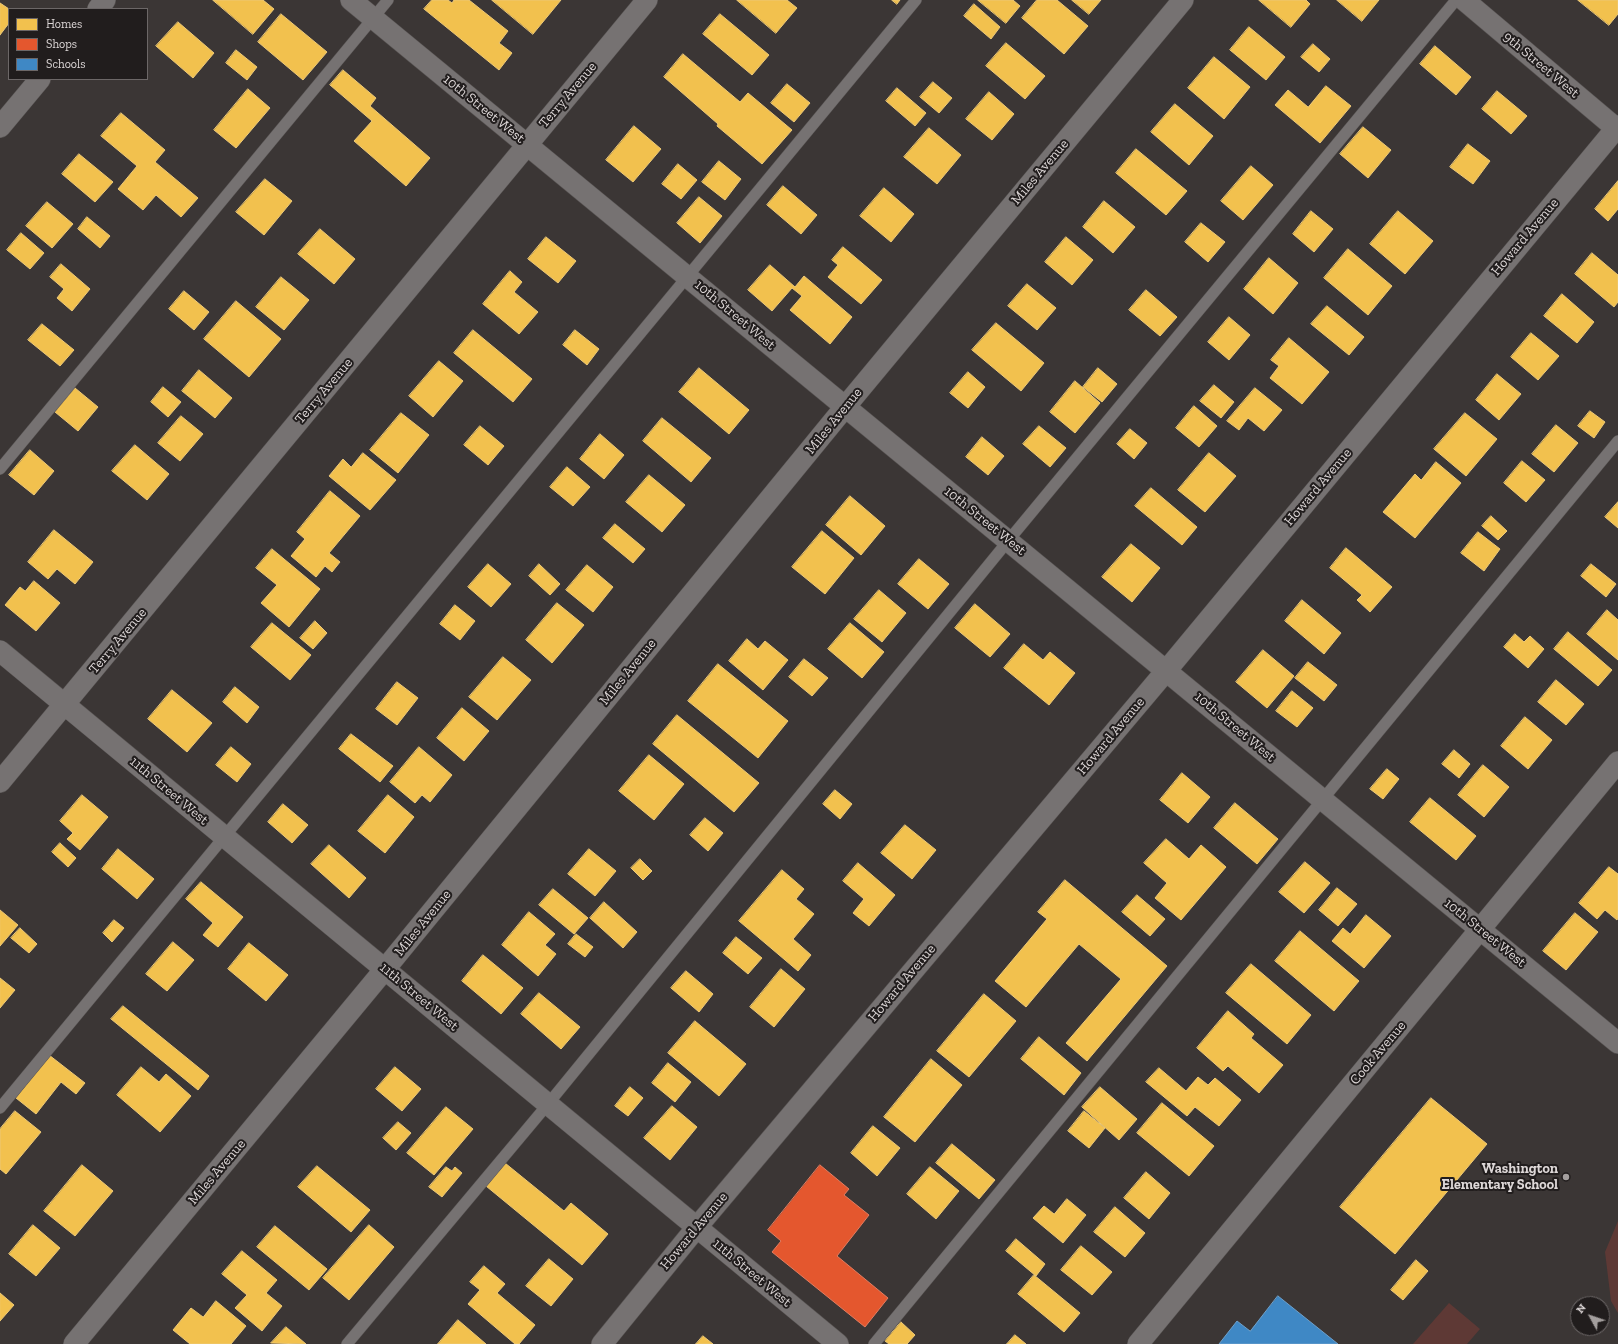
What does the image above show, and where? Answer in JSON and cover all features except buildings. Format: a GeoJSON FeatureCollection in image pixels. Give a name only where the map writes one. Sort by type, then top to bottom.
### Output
{"type":"FeatureCollection","features":[{"type":"Feature","properties":{"kind":"street"},"geometry":{"type":"LineString","coordinates":[[99,8],[105,0]]}},
{"type":"Feature","properties":{"kind":"street","name":"10th Street West"},"geometry":{"type":"LineString","coordinates":[[351,0],[1618,1043]]}},
{"type":"Feature","properties":{"kind":"street","name":"Terry Avenue"},"geometry":{"type":"LineString","coordinates":[[0,782],[647,0]]}},
{"type":"Feature","properties":{"kind":"street","name":"Miles Avenue"},"geometry":{"type":"LineString","coordinates":[[74,1344],[385,970],[845,407],[1182,0]]}},
{"type":"Feature","properties":{"kind":"street","name":"9th Street West"},"geometry":{"type":"LineString","coordinates":[[1464,0],[1617,128]]}},
{"type":"Feature","properties":{"kind":"street"},"geometry":{"type":"LineString","coordinates":[[0,128],[39,80]]}},
{"type":"Feature","properties":{"kind":"street","name":"Howard Avenue"},"geometry":{"type":"LineString","coordinates":[[602,1344],[697,1227],[1166,670],[1617,128]]}},
{"type":"Feature","properties":{"kind":"street","name":"11th Street West"},"geometry":{"type":"LineString","coordinates":[[0,651],[838,1344]]}},
{"type":"Feature","properties":{"kind":"street","name":"Cook Avenue"},"geometry":{"type":"LineString","coordinates":[[1138,1344],[1618,762]]}},
{"type":"Feature","properties":{"kind":"lane"},"geometry":{"type":"LineString","coordinates":[[0,469],[388,0]]}},
{"type":"Feature","properties":{"kind":"lane"},"geometry":{"type":"LineString","coordinates":[[0,1108],[916,0]]}},
{"type":"Feature","properties":{"kind":"lane"},"geometry":{"type":"LineString","coordinates":[[347,1344],[548,1104],[1008,541],[1456,0]]}},
{"type":"Feature","properties":{"kind":"lane"},"geometry":{"type":"LineString","coordinates":[[874,1344],[1618,441]]}},
{"type":"Feature","properties":{"kind":"shaded area"},"geometry":{"type":"Polygon","coordinates":[[[1618,1221],[1618,1313],[1611,1301],[1605,1252],[1618,1221]]]}},
{"type":"Feature","properties":{"kind":"shaded area"},"geometry":{"type":"Polygon","coordinates":[[[1449,1303],[1480,1329],[1467,1344],[1413,1344],[1449,1303]]]}},
{"type":"Feature","properties":{"kind":"place","name":"Washington Elementary School"},"geometry":{"type":"Point","coordinates":[1566,1177]}}]}
